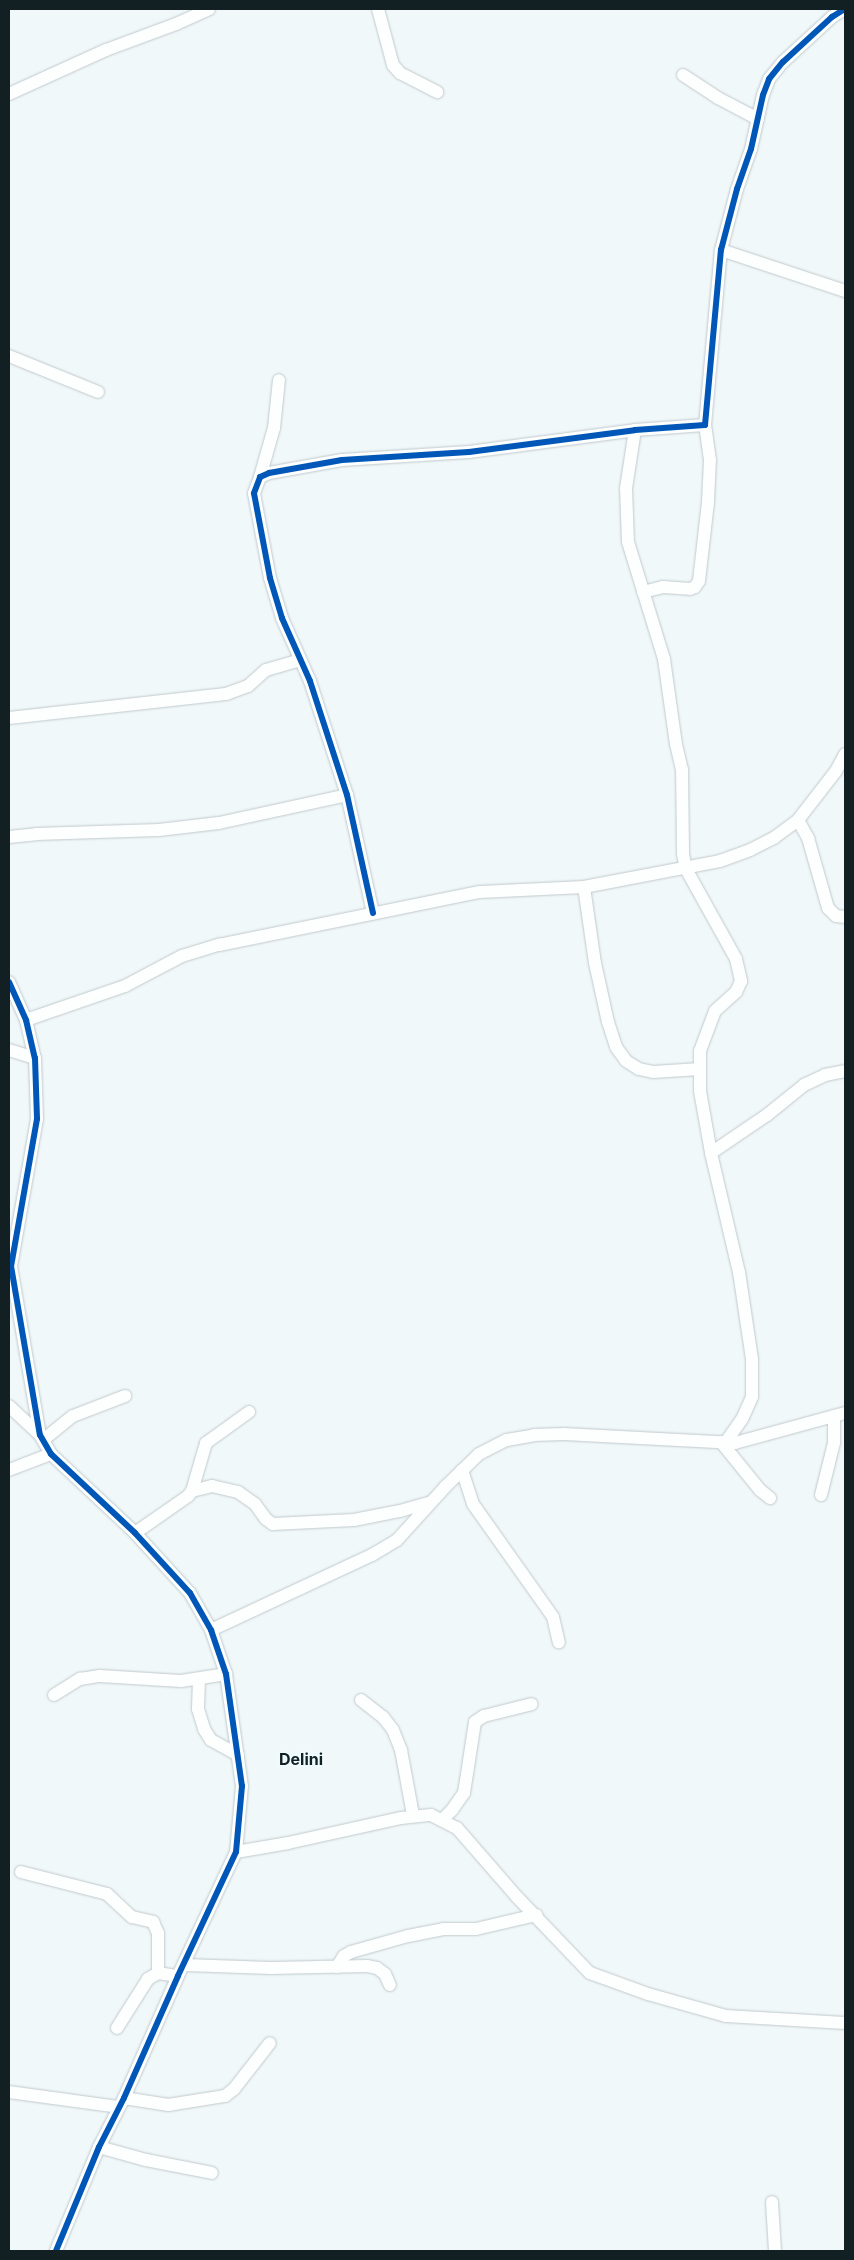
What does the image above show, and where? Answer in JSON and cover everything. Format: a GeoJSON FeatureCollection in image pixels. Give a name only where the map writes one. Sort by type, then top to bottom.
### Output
{"type":"FeatureCollection","features":[{"type":"Feature","properties":{"kind":"street"},"geometry":{"type":"LineString","coordinates":[[9,94],[106,50],[176,24],[209,9]]}},
{"type":"Feature","properties":{"kind":"street"},"geometry":{"type":"LineString","coordinates":[[378,9],[392,65],[400,73],[437,92]]}},
{"type":"Feature","properties":{"kind":"street"},"geometry":{"type":"LineString","coordinates":[[643,592],[663,587],[690,589],[695,587],[699,581],[708,502],[710,460],[705,425],[721,250],[769,79],[809,38],[845,9]]}},
{"type":"Feature","properties":{"kind":"street"},"geometry":{"type":"LineString","coordinates":[[683,75],[718,98],[758,119]]}},
{"type":"Feature","properties":{"kind":"street"},"geometry":{"type":"LineString","coordinates":[[721,250],[845,291]]}},
{"type":"Feature","properties":{"kind":"street"},"geometry":{"type":"LineString","coordinates":[[9,356],[98,392]]}},
{"type":"Feature","properties":{"kind":"street"},"geometry":{"type":"LineString","coordinates":[[279,380],[274,428],[254,494],[268,569],[282,618],[310,681],[348,795],[373,913]]}},
{"type":"Feature","properties":{"kind":"street"},"geometry":{"type":"LineString","coordinates":[[260,477],[269,473],[342,460],[468,452],[636,430],[705,425]]}},
{"type":"Feature","properties":{"kind":"street"},"geometry":{"type":"LineString","coordinates":[[636,430],[626,488],[628,542],[664,659],[676,744],[682,769],[683,854],[686,868],[736,959],[742,981],[736,992],[715,1011],[700,1051],[700,1091],[711,1153],[741,1281],[752,1359],[752,1396],[742,1419],[723,1443]]}},
{"type":"Feature","properties":{"kind":"street"},"geometry":{"type":"LineString","coordinates":[[9,718],[226,694],[248,686],[266,670],[300,660]]}},
{"type":"Feature","properties":{"kind":"street"},"geometry":{"type":"LineString","coordinates":[[26,1020],[124,986],[182,956],[219,945],[480,892],[584,887],[720,860],[750,850],[798,820],[836,771],[845,754]]}},
{"type":"Feature","properties":{"kind":"street"},"geometry":{"type":"LineString","coordinates":[[9,837],[36,834],[159,830],[220,823],[348,795]]}},
{"type":"Feature","properties":{"kind":"street"},"geometry":{"type":"LineString","coordinates":[[798,820],[808,838],[828,908],[836,916],[845,917]]}},
{"type":"Feature","properties":{"kind":"street"},"geometry":{"type":"LineString","coordinates":[[584,887],[595,963],[608,1022],[616,1047],[626,1061],[639,1069],[653,1072],[700,1069]]}},
{"type":"Feature","properties":{"kind":"street"},"geometry":{"type":"LineString","coordinates":[[9,982],[26,1020],[34,1058],[37,1119],[11,1266],[41,1438]]}},
{"type":"Feature","properties":{"kind":"street"},"geometry":{"type":"LineString","coordinates":[[9,1050],[34,1058]]}},
{"type":"Feature","properties":{"kind":"street"},"geometry":{"type":"LineString","coordinates":[[711,1153],[767,1115],[804,1085],[825,1075],[845,1071]]}},
{"type":"Feature","properties":{"kind":"street"},"geometry":{"type":"LineString","coordinates":[[41,1438],[73,1416],[125,1396]]}},
{"type":"Feature","properties":{"kind":"street"},"geometry":{"type":"LineString","coordinates":[[9,1406],[41,1438],[51,1454],[135,1533],[190,1593],[211,1630],[226,1674],[242,1786],[236,1852],[99,2147],[56,2251]]}},
{"type":"Feature","properties":{"kind":"street"},"geometry":{"type":"LineString","coordinates":[[135,1533],[188,1496],[192,1491],[206,1443],[249,1412]]}},
{"type":"Feature","properties":{"kind":"street"},"geometry":{"type":"LineString","coordinates":[[211,1630],[372,1555],[397,1540],[462,1470],[480,1454],[507,1440],[534,1435],[564,1434],[735,1443],[840,1414],[821,1496]]}},
{"type":"Feature","properties":{"kind":"street"},"geometry":{"type":"LineString","coordinates":[[723,1443],[760,1490],[770,1498]]}},
{"type":"Feature","properties":{"kind":"street"},"geometry":{"type":"LineString","coordinates":[[9,1470],[51,1454]]}},
{"type":"Feature","properties":{"kind":"street"},"geometry":{"type":"LineString","coordinates":[[462,1470],[473,1504],[553,1616],[559,1642]]}},
{"type":"Feature","properties":{"kind":"street"},"geometry":{"type":"LineString","coordinates":[[192,1491],[212,1486],[238,1492],[255,1504],[266,1519],[273,1524],[354,1520],[400,1511],[432,1502]]}},
{"type":"Feature","properties":{"kind":"street"},"geometry":{"type":"LineString","coordinates":[[54,1695],[80,1679],[100,1676],[181,1681],[226,1674]]}},
{"type":"Feature","properties":{"kind":"street"},"geometry":{"type":"LineString","coordinates":[[199,1679],[198,1709],[204,1729],[211,1740],[238,1755]]}},
{"type":"Feature","properties":{"kind":"street"},"geometry":{"type":"LineString","coordinates":[[361,1700],[383,1717],[393,1730],[401,1750],[413,1816]]}},
{"type":"Feature","properties":{"kind":"street"},"geometry":{"type":"LineString","coordinates":[[443,1819],[464,1793],[475,1722],[484,1716],[532,1704]]}},
{"type":"Feature","properties":{"kind":"street"},"geometry":{"type":"LineString","coordinates":[[236,1852],[288,1843],[413,1816],[431,1815],[443,1819],[457,1828],[590,1974],[726,2016],[845,2023]]}},
{"type":"Feature","properties":{"kind":"street"},"geometry":{"type":"LineString","coordinates":[[21,1872],[107,1894],[132,1917],[153,1922],[158,1933],[158,1973]]}},
{"type":"Feature","properties":{"kind":"street"},"geometry":{"type":"LineString","coordinates":[[338,1967],[344,1956],[351,1952],[408,1936],[443,1929],[476,1928],[536,1915]]}},
{"type":"Feature","properties":{"kind":"street"},"geometry":{"type":"LineString","coordinates":[[117,2028],[148,1979],[158,1973],[181,1970],[367,1966],[377,1968],[385,1974],[390,1985]]}},
{"type":"Feature","properties":{"kind":"street"},"geometry":{"type":"LineString","coordinates":[[9,2092],[121,2103],[168,2105],[225,2096],[234,2089],[270,2043]]}},
{"type":"Feature","properties":{"kind":"street"},"geometry":{"type":"LineString","coordinates":[[99,2147],[146,2160],[212,2173]]}},
{"type":"Feature","properties":{"kind":"street"},"geometry":{"type":"LineString","coordinates":[[772,2202],[775,2251]]}},
{"type":"Feature","properties":{"kind":"cycle path"},"geometry":{"type":"LineString","coordinates":[[373,913],[347,795],[310,681],[282,618],[270,578],[254,493],[260,477],[269,473],[342,460],[469,452],[635,430],[705,425],[721,250],[737,189],[751,149],[763,95],[769,79],[783,62],[832,17],[845,9]]}},
{"type":"Feature","properties":{"kind":"cycle path"},"geometry":{"type":"LineString","coordinates":[[9,982],[26,1020],[35,1058],[37,1119],[11,1266],[40,1435],[51,1454],[135,1533],[190,1593],[211,1630],[226,1674],[242,1786],[236,1852],[124,2098],[99,2147],[56,2251]]}},
{"type":"Feature","properties":{"kind":"district","name":"Delini"},"geometry":{"type":"Point","coordinates":[301,1759]}}]}
